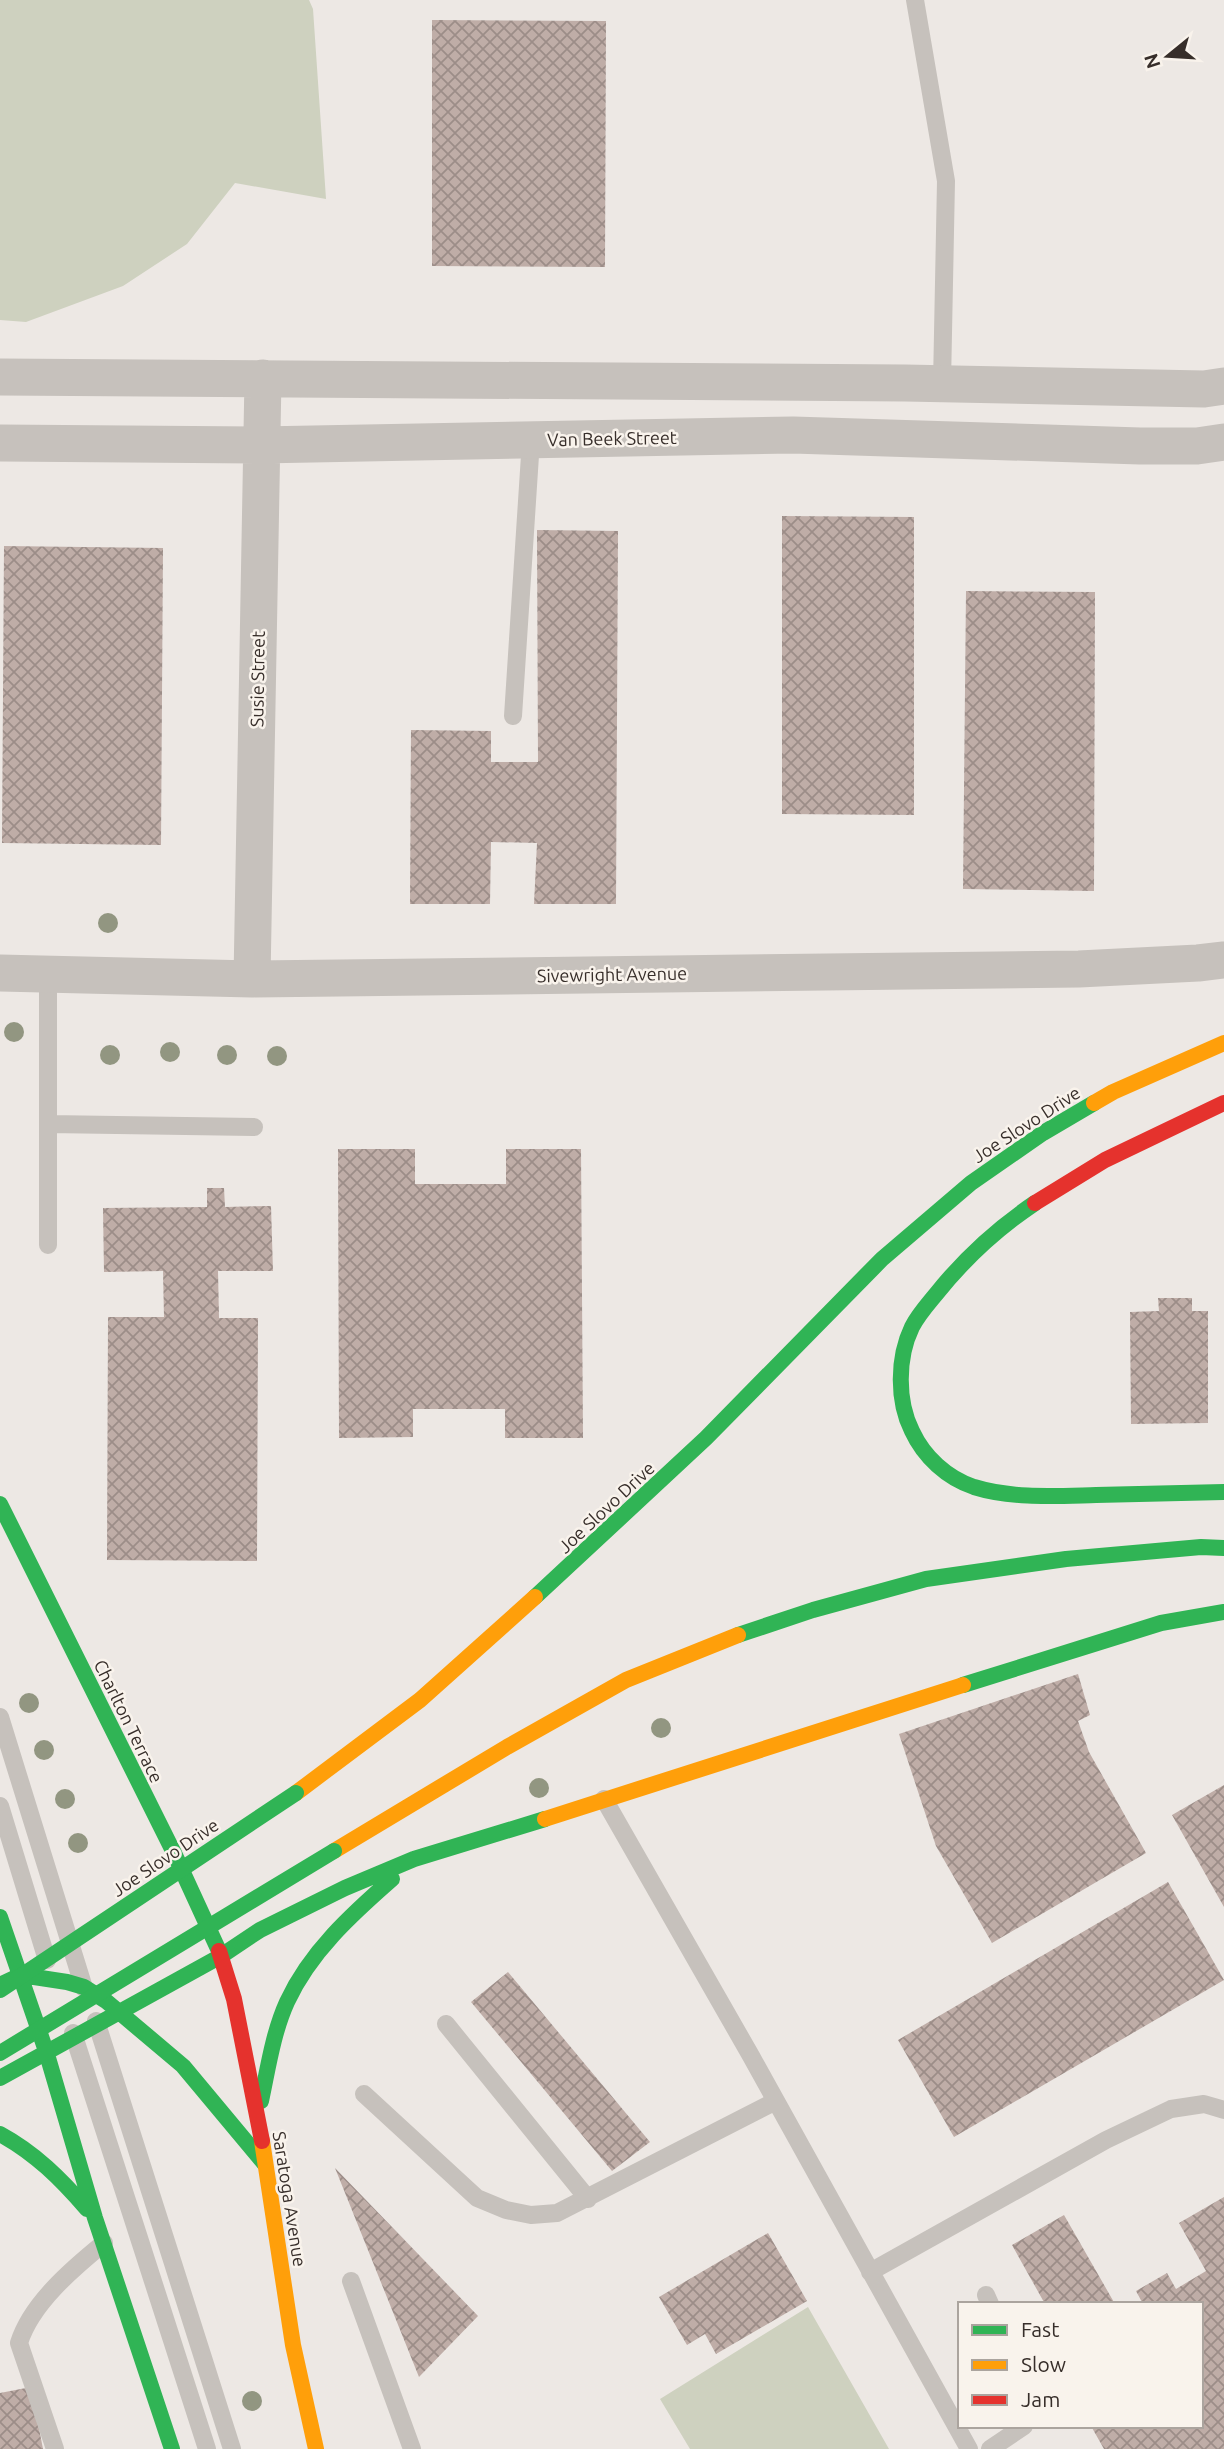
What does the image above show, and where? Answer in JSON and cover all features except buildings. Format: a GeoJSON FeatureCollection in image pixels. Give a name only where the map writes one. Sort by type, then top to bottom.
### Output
{"type":"FeatureCollection","features":[{"type":"Feature","properties":{"kind":"main road","name":"Joe Slovo Drive"},"geometry":{"type":"LineString","coordinates":[[0,1988],[296,1793],[420,1700],[571,1565],[706,1438],[882,1259],[971,1183],[1043,1133],[1113,1092],[1224,1043]]}},
{"type":"Feature","properties":{"kind":"main road"},"geometry":{"type":"LineString","coordinates":[[1224,1103],[1178,1123],[1090,1169],[1002,1227],[947,1278],[913,1325],[904,1351],[900,1386],[906,1418],[919,1447],[947,1473],[973,1487],[1034,1496],[1224,1492]]}},
{"type":"Feature","properties":{"kind":"main road","name":"Charlton Terrace"},"geometry":{"type":"LineString","coordinates":[[0,1504],[174,1853],[221,1956]]}},
{"type":"Feature","properties":{"kind":"main road"},"geometry":{"type":"LineString","coordinates":[[0,2053],[507,1747],[626,1680],[743,1633],[813,1610],[926,1579],[1066,1559],[1200,1547],[1224,1548]]}},
{"type":"Feature","properties":{"kind":"main road"},"geometry":{"type":"LineString","coordinates":[[0,2078],[221,1956],[272,1924],[414,1858],[467,1844],[1161,1623],[1224,1612]]}},
{"type":"Feature","properties":{"kind":"main road"},"geometry":{"type":"LineString","coordinates":[[258,2116],[281,2024],[296,1985],[339,1926],[414,1858]]}},
{"type":"Feature","properties":{"kind":"main road"},"geometry":{"type":"LineString","coordinates":[[0,1917],[46,2051],[95,2218],[172,2449]]}},
{"type":"Feature","properties":{"kind":"main road","name":"Saratoga Avenue"},"geometry":{"type":"LineString","coordinates":[[221,1956],[234,1999],[258,2116],[293,2346],[316,2449]]}},
{"type":"Feature","properties":{"kind":"main road"},"geometry":{"type":"LineString","coordinates":[[0,1988],[21,1975],[84,1987],[120,2013],[183,2066],[267,2167]]}},
{"type":"Feature","properties":{"kind":"main road"},"geometry":{"type":"LineString","coordinates":[[0,2134],[43,2160],[95,2218]]}},
{"type":"Feature","properties":{"kind":"street"},"geometry":{"type":"LineString","coordinates":[[0,377],[905,383],[1204,389],[1224,386]]}},
{"type":"Feature","properties":{"kind":"street","name":"Susie Street"},"geometry":{"type":"LineString","coordinates":[[252,979],[263,378]]}},
{"type":"Feature","properties":{"kind":"street"},"geometry":{"type":"LineString","coordinates":[[566,381],[572,439]]}},
{"type":"Feature","properties":{"kind":"street"},"geometry":{"type":"LineString","coordinates":[[903,439],[905,383]]}},
{"type":"Feature","properties":{"kind":"street","name":"Van Beek Street"},"geometry":{"type":"LineString","coordinates":[[0,443],[260,445],[793,435],[1151,446],[1197,446],[1224,442]]}},
{"type":"Feature","properties":{"kind":"street","name":"Sivewright Avenue"},"geometry":{"type":"LineString","coordinates":[[0,973],[252,979],[1079,969],[1224,960]]}},
{"type":"Feature","properties":{"kind":"lane"},"geometry":{"type":"LineString","coordinates":[[915,0],[946,181],[942,384]]}},
{"type":"Feature","properties":{"kind":"lane"},"geometry":{"type":"LineString","coordinates":[[513,716],[531,440]]}},
{"type":"Feature","properties":{"kind":"lane"},"geometry":{"type":"LineString","coordinates":[[48,974],[48,1245]]}},
{"type":"Feature","properties":{"kind":"lane"},"geometry":{"type":"LineString","coordinates":[[48,1124],[254,1127]]}},
{"type":"Feature","properties":{"kind":"lane"},"geometry":{"type":"LineString","coordinates":[[0,1717],[232,2449]]}},
{"type":"Feature","properties":{"kind":"lane"},"geometry":{"type":"LineString","coordinates":[[604,1800],[776,2101],[969,2449]]}},
{"type":"Feature","properties":{"kind":"lane"},"geometry":{"type":"LineString","coordinates":[[0,1806],[35,1922],[75,2036],[207,2449]]}},
{"type":"Feature","properties":{"kind":"lane"},"geometry":{"type":"LineString","coordinates":[[446,2024],[588,2199]]}},
{"type":"Feature","properties":{"kind":"lane"},"geometry":{"type":"LineString","coordinates":[[364,2094],[477,2198],[506,2210],[531,2215],[557,2213],[588,2199],[776,2101]]}},
{"type":"Feature","properties":{"kind":"lane"},"geometry":{"type":"LineString","coordinates":[[870,2272],[1106,2140],[1171,2109],[1204,2105],[1224,2110]]}},
{"type":"Feature","properties":{"kind":"lane"},"geometry":{"type":"LineString","coordinates":[[55,2449],[19,2343],[24,2326],[35,2311],[79,2263],[104,2243]]}},
{"type":"Feature","properties":{"kind":"lane"},"geometry":{"type":"LineString","coordinates":[[351,2281],[412,2449]]}},
{"type":"Feature","properties":{"kind":"lane"},"geometry":{"type":"LineString","coordinates":[[989,2449],[1021,2428]]}},
{"type":"Feature","properties":{"kind":"green space"},"geometry":{"type":"Polygon","coordinates":[[[0,0],[309,0],[313,9],[326,199],[235,183],[187,244],[123,286],[26,322],[0,320],[0,0]]]}},
{"type":"Feature","properties":{"kind":"green space"},"geometry":{"type":"Polygon","coordinates":[[[808,2307],[889,2449],[690,2449],[660,2399],[808,2307]]]}},
{"type":"Feature","properties":{"kind":"traffic: fast"},"geometry":{"type":"LineString","coordinates":[[535,1597],[706,1438],[882,1259],[971,1183],[1043,1133],[1094,1103]]}},
{"type":"Feature","properties":{"kind":"traffic: fast"},"geometry":{"type":"LineString","coordinates":[[1035,1203],[995,1233],[971,1256],[927,1305],[912,1327],[901,1366],[901,1393],[907,1419],[917,1441],[930,1458],[946,1472],[964,1483],[989,1491],[1050,1496],[1224,1492]]}},
{"type":"Feature","properties":{"kind":"traffic: fast"},"geometry":{"type":"LineString","coordinates":[[0,1504],[174,1853],[219,1951]]}},
{"type":"Feature","properties":{"kind":"traffic: fast"},"geometry":{"type":"LineString","coordinates":[[738,1635],[813,1610],[926,1579],[1066,1559],[1201,1547],[1224,1548]]}},
{"type":"Feature","properties":{"kind":"traffic: fast"},"geometry":{"type":"LineString","coordinates":[[963,1685],[1161,1623],[1224,1612]]}},
{"type":"Feature","properties":{"kind":"traffic: fast"},"geometry":{"type":"LineString","coordinates":[[0,1990],[296,1793]]}},
{"type":"Feature","properties":{"kind":"traffic: fast"},"geometry":{"type":"LineString","coordinates":[[0,2078],[221,1956],[260,1930],[345,1888],[414,1859],[545,1819]]}},
{"type":"Feature","properties":{"kind":"traffic: fast"},"geometry":{"type":"LineString","coordinates":[[0,2053],[334,1851]]}},
{"type":"Feature","properties":{"kind":"traffic: fast"},"geometry":{"type":"LineString","coordinates":[[261,2101],[278,2026],[296,1984],[333,1935],[392,1879]]}},
{"type":"Feature","properties":{"kind":"traffic: fast"},"geometry":{"type":"LineString","coordinates":[[0,1917],[46,2051],[95,2218],[172,2449]]}},
{"type":"Feature","properties":{"kind":"traffic: fast"},"geometry":{"type":"LineString","coordinates":[[2,1984],[21,1975],[67,1982],[84,1987],[106,2001],[183,2066],[264,2163]]}},
{"type":"Feature","properties":{"kind":"traffic: fast"},"geometry":{"type":"LineString","coordinates":[[0,2134],[47,2167],[87,2209]]}},
{"type":"Feature","properties":{"kind":"traffic: slow"},"geometry":{"type":"LineString","coordinates":[[1094,1103],[1224,1043]]}},
{"type":"Feature","properties":{"kind":"traffic: slow"},"geometry":{"type":"LineString","coordinates":[[296,1793],[420,1700],[535,1597]]}},
{"type":"Feature","properties":{"kind":"traffic: slow"},"geometry":{"type":"LineString","coordinates":[[334,1851],[507,1747],[626,1680],[738,1635]]}},
{"type":"Feature","properties":{"kind":"traffic: slow"},"geometry":{"type":"LineString","coordinates":[[545,1819],[963,1685]]}},
{"type":"Feature","properties":{"kind":"traffic: slow"},"geometry":{"type":"LineString","coordinates":[[262,2141],[293,2345],[316,2449]]}},
{"type":"Feature","properties":{"kind":"traffic: jam"},"geometry":{"type":"LineString","coordinates":[[1035,1203],[1105,1160],[1224,1103]]}},
{"type":"Feature","properties":{"kind":"traffic: jam"},"geometry":{"type":"LineString","coordinates":[[219,1951],[234,1999],[262,2141]]}}]}
